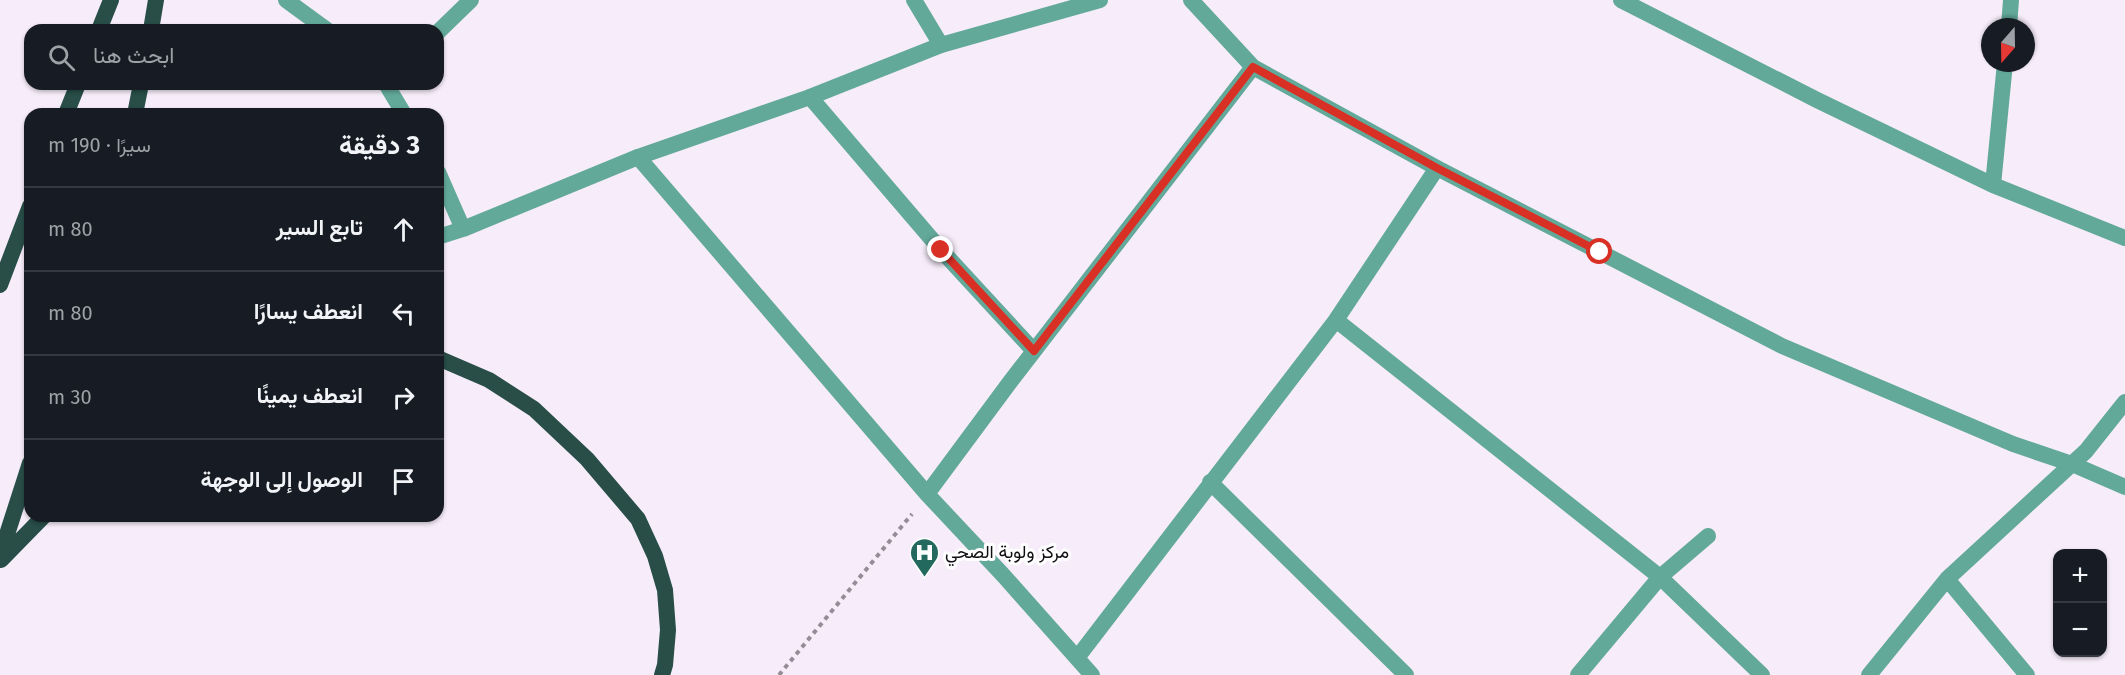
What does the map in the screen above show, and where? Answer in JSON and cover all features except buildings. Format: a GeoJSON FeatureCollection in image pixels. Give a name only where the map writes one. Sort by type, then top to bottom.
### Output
{"type":"FeatureCollection","features":[{"type":"Feature","properties":{"kind":"highway"},"geometry":{"type":"LineString","coordinates":[[101,24],[111,0]]}},
{"type":"Feature","properties":{"kind":"highway"},"geometry":{"type":"LineString","coordinates":[[152,24],[156,0]]}},
{"type":"Feature","properties":{"kind":"highway"},"geometry":{"type":"LineString","coordinates":[[68,108],[76,90]]}},
{"type":"Feature","properties":{"kind":"highway"},"geometry":{"type":"LineString","coordinates":[[136,108],[140,90]]}},
{"type":"Feature","properties":{"kind":"highway"},"geometry":{"type":"LineString","coordinates":[[0,285],[24,222]]}},
{"type":"Feature","properties":{"kind":"highway"},"geometry":{"type":"LineString","coordinates":[[444,361],[489,380],[534,409],[587,459],[615,489],[638,519],[655,556],[665,590],[668,630],[662,675]]}},
{"type":"Feature","properties":{"kind":"highway"},"geometry":{"type":"LineString","coordinates":[[0,558],[24,482]]}},
{"type":"Feature","properties":{"kind":"highway"},"geometry":{"type":"LineString","coordinates":[[0,558],[38,522]]}},
{"type":"Feature","properties":{"kind":"street"},"geometry":{"type":"LineString","coordinates":[[286,0],[319,24]]}},
{"type":"Feature","properties":{"kind":"street"},"geometry":{"type":"LineString","coordinates":[[444,26],[471,0]]}},
{"type":"Feature","properties":{"kind":"street"},"geometry":{"type":"LineString","coordinates":[[914,0],[941,45]]}},
{"type":"Feature","properties":{"kind":"street"},"geometry":{"type":"LineString","coordinates":[[444,235],[463,230],[638,157],[810,97],[941,45],[1100,0]]}},
{"type":"Feature","properties":{"kind":"street"},"geometry":{"type":"LineString","coordinates":[[1191,0],[1253,67],[1437,168],[1782,346],[2013,444],[2072,464],[2125,487]]}},
{"type":"Feature","properties":{"kind":"street"},"geometry":{"type":"LineString","coordinates":[[1621,0],[1817,100],[1993,185],[2125,238]]}},
{"type":"Feature","properties":{"kind":"street"},"geometry":{"type":"LineString","coordinates":[[2010,18],[2012,0]]}},
{"type":"Feature","properties":{"kind":"street"},"geometry":{"type":"LineString","coordinates":[[927,494],[1253,67]]}},
{"type":"Feature","properties":{"kind":"street"},"geometry":{"type":"LineString","coordinates":[[1993,185],[2004,72]]}},
{"type":"Feature","properties":{"kind":"street"},"geometry":{"type":"LineString","coordinates":[[390,90],[400,108]]}},
{"type":"Feature","properties":{"kind":"street"},"geometry":{"type":"LineString","coordinates":[[810,97],[941,250],[1034,351]]}},
{"type":"Feature","properties":{"kind":"street"},"geometry":{"type":"LineString","coordinates":[[638,157],[927,494],[1092,675]]}},
{"type":"Feature","properties":{"kind":"street"},"geometry":{"type":"LineString","coordinates":[[1077,658],[1335,320],[1437,168]]}},
{"type":"Feature","properties":{"kind":"street"},"geometry":{"type":"LineString","coordinates":[[444,186],[463,230]]}},
{"type":"Feature","properties":{"kind":"street"},"geometry":{"type":"LineString","coordinates":[[1335,320],[1660,577],[1762,675]]}},
{"type":"Feature","properties":{"kind":"street"},"geometry":{"type":"LineString","coordinates":[[1869,675],[1947,579],[2086,452],[2125,402]]}},
{"type":"Feature","properties":{"kind":"street"},"geometry":{"type":"LineString","coordinates":[[1210,482],[1406,675]]}},
{"type":"Feature","properties":{"kind":"street"},"geometry":{"type":"LineString","coordinates":[[1578,675],[1660,577],[1708,536]]}},
{"type":"Feature","properties":{"kind":"street"},"geometry":{"type":"LineString","coordinates":[[1947,579],[2027,675]]}},
{"type":"Feature","properties":{"kind":"path"},"geometry":{"type":"LineString","coordinates":[[779,675],[927,494]]}},
{"type":"Feature","properties":{"kind":"place","name":"مركز ولوبة الصحي"},"geometry":{"type":"Point","coordinates":[924,578]}},
{"type":"Feature","properties":{"kind":"route"},"geometry":{"type":"LineString","coordinates":[[941,250],[1034,351],[1253,67],[1437,168],[1600,252]]}}]}
